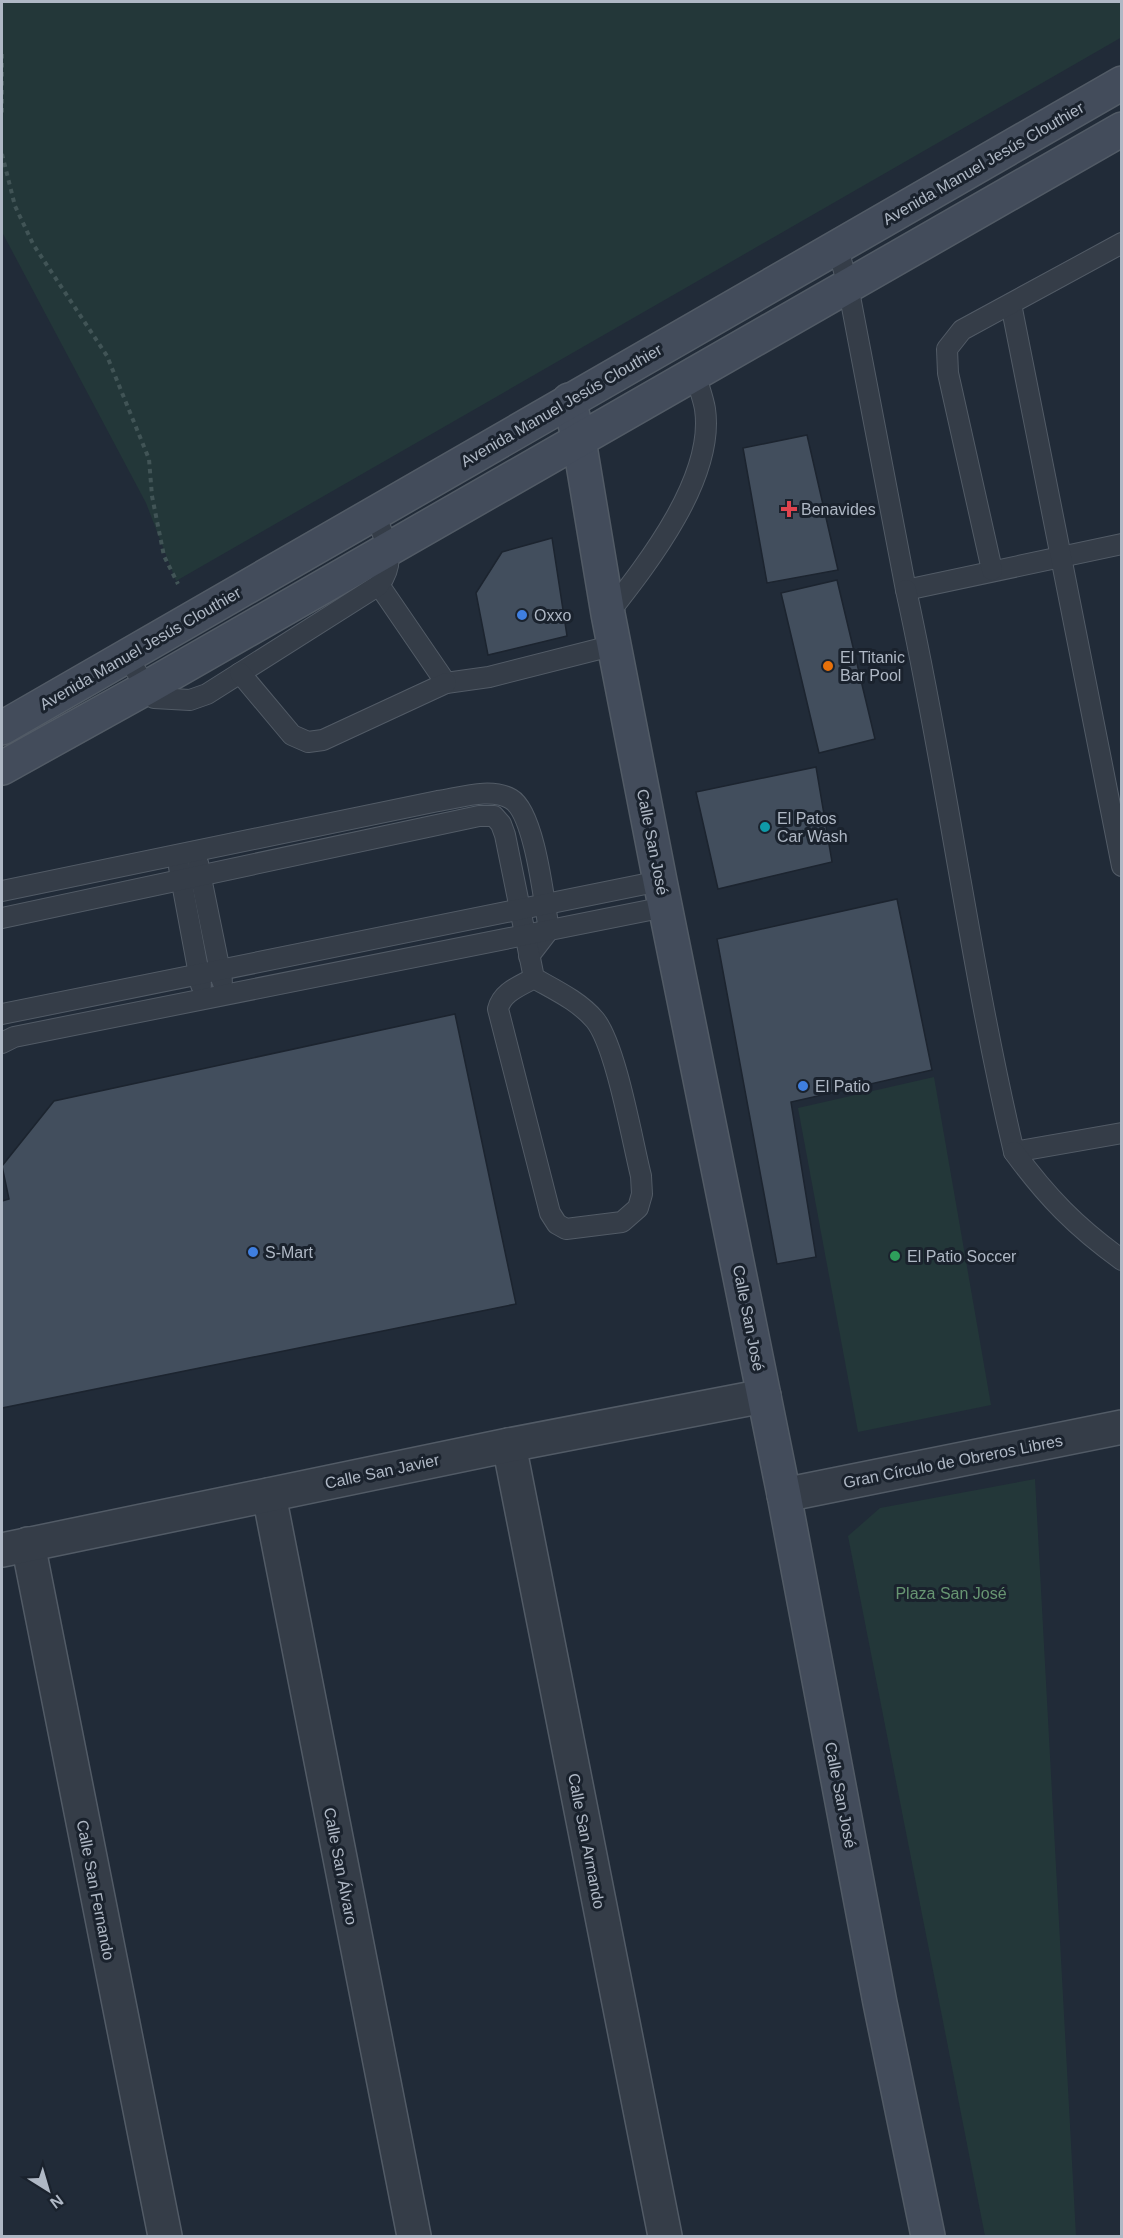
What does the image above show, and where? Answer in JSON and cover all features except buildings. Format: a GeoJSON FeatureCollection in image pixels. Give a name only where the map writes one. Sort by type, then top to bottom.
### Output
{"type":"FeatureCollection","features":[{"type":"Feature","properties":{"kind":"street","name":"Avenida Manuel Jesús Clouthier"},"geometry":{"type":"LineString","coordinates":[[2,728],[837,245],[1030,138],[1122,83]]}},
{"type":"Feature","properties":{"kind":"street"},"geometry":{"type":"LineString","coordinates":[[2,768],[390,549],[1122,129]]}},
{"type":"Feature","properties":{"kind":"street","name":"Calle San José"},"geometry":{"type":"LineString","coordinates":[[569,400],[579,440],[608,614],[784,1495],[878,1991],[928,2236]]}},
{"type":"Feature","properties":{"kind":"street","name":"Calle San Javier"},"geometry":{"type":"LineString","coordinates":[[15,1547],[509,1445],[764,1396]]}},
{"type":"Feature","properties":{"kind":"street","name":"Gran Círculo de Obreros Libres"},"geometry":{"type":"LineString","coordinates":[[784,1495],[1122,1426]]}},
{"type":"Feature","properties":{"kind":"street","name":"Calle San Armando"},"geometry":{"type":"LineString","coordinates":[[509,1445],[665,2236]]}},
{"type":"Feature","properties":{"kind":"street","name":"Calle San Álvaro"},"geometry":{"type":"LineString","coordinates":[[269,1495],[414,2236]]}},
{"type":"Feature","properties":{"kind":"street","name":"Calle San Fernando"},"geometry":{"type":"LineString","coordinates":[[15,1547],[165,2236]]}},
{"type":"Feature","properties":{"kind":"lane"},"geometry":{"type":"LineString","coordinates":[[992,570],[946,359],[948,349],[962,330],[1122,243]]}},
{"type":"Feature","properties":{"kind":"lane"},"geometry":{"type":"LineString","coordinates":[[837,245],[848,286],[906,590],[929,695],[989,1047],[1014,1152],[1041,1188],[1081,1230],[1122,1260]]}},
{"type":"Feature","properties":{"kind":"lane"},"geometry":{"type":"LineString","coordinates":[[1011,304],[1122,866]]}},
{"type":"Feature","properties":{"kind":"lane"},"geometry":{"type":"LineString","coordinates":[[608,614],[656,552],[682,504],[696,470],[704,435],[705,410],[695,373]]}},
{"type":"Feature","properties":{"kind":"lane"},"geometry":{"type":"LineString","coordinates":[[126,656],[154,698],[189,700],[207,694],[379,585],[386,576],[390,549],[374,513]]}},
{"type":"Feature","properties":{"kind":"lane"},"geometry":{"type":"LineString","coordinates":[[906,590],[1122,544]]}},
{"type":"Feature","properties":{"kind":"lane"},"geometry":{"type":"LineString","coordinates":[[379,585],[446,683]]}},
{"type":"Feature","properties":{"kind":"lane"},"geometry":{"type":"LineString","coordinates":[[240,673],[292,735],[308,742],[323,740],[446,683],[489,677],[615,645]]}},
{"type":"Feature","properties":{"kind":"lane"},"geometry":{"type":"LineString","coordinates":[[2,891],[438,801],[490,793],[511,799],[524,816],[533,843],[549,930],[529,956]]}},
{"type":"Feature","properties":{"kind":"lane"},"geometry":{"type":"LineString","coordinates":[[2,918],[180,878],[479,816],[494,816],[501,824],[505,835],[534,978],[574,1002],[595,1021],[610,1051],[642,1176],[642,1194],[638,1208],[622,1222],[566,1229],[557,1224],[550,1213],[498,1009],[500,1002],[510,991],[534,978]]}},
{"type":"Feature","properties":{"kind":"lane"},"geometry":{"type":"LineString","coordinates":[[187,853],[200,874],[225,995]]}},
{"type":"Feature","properties":{"kind":"lane"},"geometry":{"type":"LineString","coordinates":[[187,853],[180,878],[204,999]]}},
{"type":"Feature","properties":{"kind":"lane"},"geometry":{"type":"LineString","coordinates":[[2,1014],[544,904],[663,894]]}},
{"type":"Feature","properties":{"kind":"lane"},"geometry":{"type":"LineString","coordinates":[[2,1042],[14,1037],[549,930],[663,894]]}},
{"type":"Feature","properties":{"kind":"lane"},"geometry":{"type":"LineString","coordinates":[[1014,1152],[1122,1133]]}},
{"type":"Feature","properties":{"kind":"path"},"geometry":{"type":"LineString","coordinates":[[2,54],[2,116]]}},
{"type":"Feature","properties":{"kind":"path"},"geometry":{"type":"LineString","coordinates":[[2,154],[15,206],[33,244],[107,356],[149,459],[152,496],[164,556],[195,617]]}},
{"type":"Feature","properties":{"kind":"green space"},"geometry":{"type":"Polygon","coordinates":[[[2,2],[1121,2],[1122,37],[176,581],[146,503],[2,232],[2,2]]]}},
{"type":"Feature","properties":{"kind":"green space","name":"El Patio Soccer"},"geometry":{"type":"Polygon","coordinates":[[[934,1077],[991,1405],[858,1432],[798,1108],[934,1077]]]}},
{"type":"Feature","properties":{"kind":"green space","name":"Plaza San José"},"geometry":{"type":"Polygon","coordinates":[[[1035,1479],[1076,2236],[985,2236],[848,1536],[880,1508],[1035,1479]]]}},
{"type":"Feature","properties":{"kind":"place","name":"Benavides"},"geometry":{"type":"Point","coordinates":[789,509]}},
{"type":"Feature","properties":{"kind":"place","name":"Oxxo"},"geometry":{"type":"Point","coordinates":[522,615]}},
{"type":"Feature","properties":{"kind":"place","name":"El Titanic Bar Pool"},"geometry":{"type":"Point","coordinates":[828,666]}},
{"type":"Feature","properties":{"kind":"place","name":"El Patos Car Wash"},"geometry":{"type":"Point","coordinates":[765,827]}},
{"type":"Feature","properties":{"kind":"place","name":"El Patio"},"geometry":{"type":"Point","coordinates":[803,1086]}},
{"type":"Feature","properties":{"kind":"place","name":"S-Mart"},"geometry":{"type":"Point","coordinates":[253,1252]}},
{"type":"Feature","properties":{"kind":"place","name":"El Patio Soccer"},"geometry":{"type":"Point","coordinates":[895,1256]}}]}
